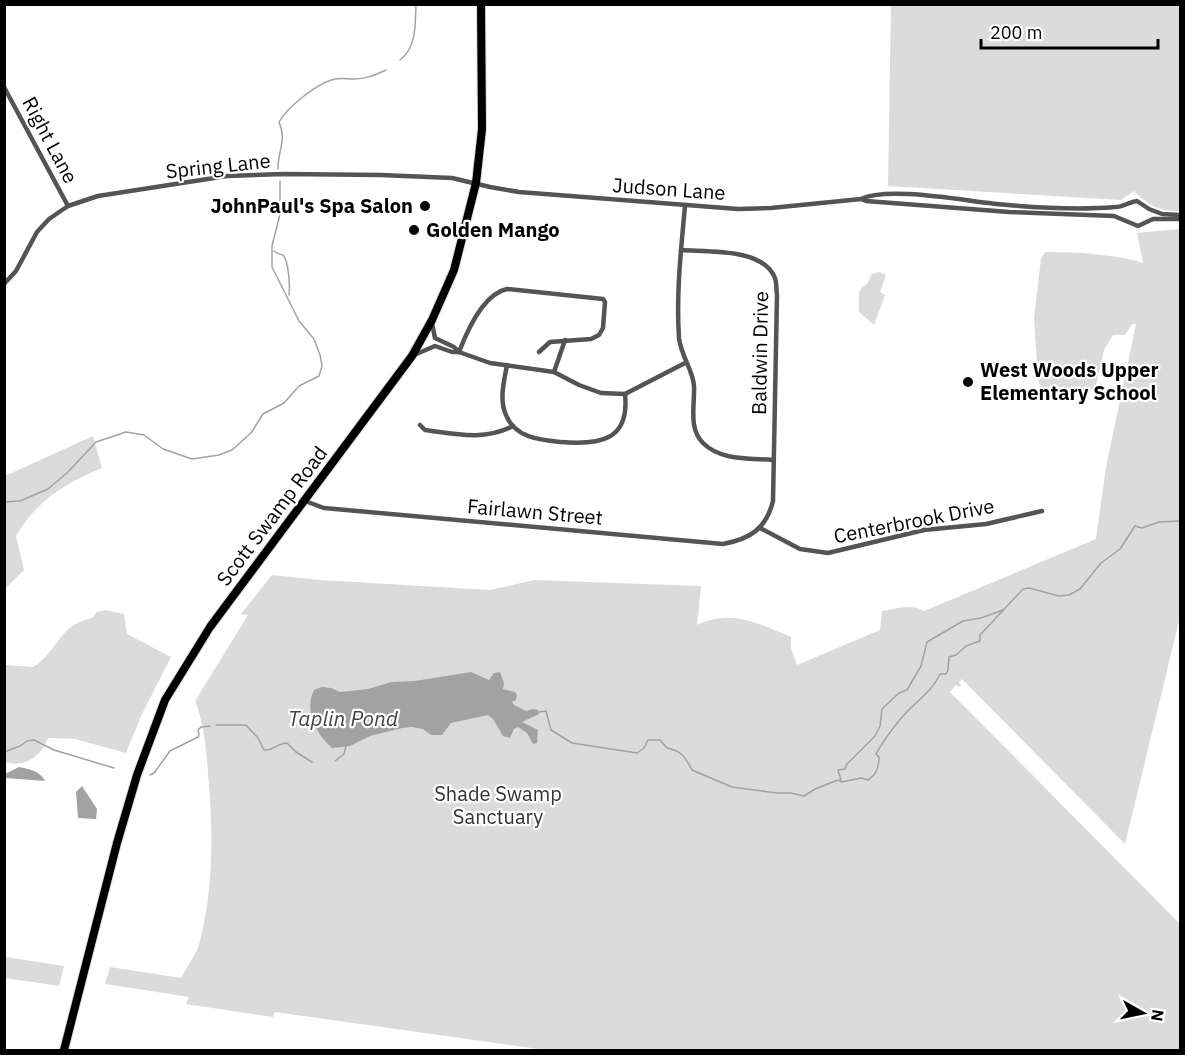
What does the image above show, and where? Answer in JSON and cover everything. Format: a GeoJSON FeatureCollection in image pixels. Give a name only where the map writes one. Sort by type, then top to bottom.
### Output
{"type":"FeatureCollection","features":[{"type":"Feature","properties":{"kind":"highway","name":"Scott Swamp Road"},"geometry":{"type":"LineString","coordinates":[[64,1050],[96,919],[137,775],[165,700],[210,627],[412,356],[432,320],[454,270],[476,183],[482,129],[481,4]]}},
{"type":"Feature","properties":{"kind":"street","name":"Right Lane"},"geometry":{"type":"LineString","coordinates":[[4,87],[68,206]]}},
{"type":"Feature","properties":{"kind":"street","name":"Spring Lane"},"geometry":{"type":"LineString","coordinates":[[4,284],[16,271],[37,232],[49,219],[68,206],[98,196],[227,176],[381,175],[452,178],[476,183]]}},
{"type":"Feature","properties":{"kind":"street","name":"Judson Lane"},"geometry":{"type":"LineString","coordinates":[[476,183],[519,192],[685,206],[753,209],[861,199],[877,195],[905,195],[1039,207],[1115,207],[1137,201],[1162,214],[1180,217]]}},
{"type":"Feature","properties":{"kind":"street","name":"Judson Lane"},"geometry":{"type":"LineString","coordinates":[[861,199],[1009,212],[1114,216],[1138,226],[1148,221],[1180,217]]}},
{"type":"Feature","properties":{"kind":"street"},"geometry":{"type":"LineString","coordinates":[[685,206],[678,287],[679,341],[693,380],[693,423],[701,441],[708,448],[724,455],[773,460]]}},
{"type":"Feature","properties":{"kind":"street"},"geometry":{"type":"LineString","coordinates":[[1148,221],[1149,209]]}},
{"type":"Feature","properties":{"kind":"street","name":"Baldwin Drive"},"geometry":{"type":"LineString","coordinates":[[681,250],[743,254],[761,261],[774,275],[777,295],[773,501],[769,516],[760,528]]}},
{"type":"Feature","properties":{"kind":"street"},"geometry":{"type":"LineString","coordinates":[[459,352],[470,327],[495,292],[507,289],[603,299],[605,302],[603,328],[599,335],[591,339],[550,342],[539,352]]}},
{"type":"Feature","properties":{"kind":"street"},"geometry":{"type":"LineString","coordinates":[[432,320],[435,338],[459,352]]}},
{"type":"Feature","properties":{"kind":"street"},"geometry":{"type":"LineString","coordinates":[[554,372],[565,340]]}},
{"type":"Feature","properties":{"kind":"street"},"geometry":{"type":"LineString","coordinates":[[412,356],[435,346],[490,363],[554,372],[579,386],[601,393],[625,394],[685,363]]}},
{"type":"Feature","properties":{"kind":"street"},"geometry":{"type":"LineString","coordinates":[[507,365],[503,403],[506,416],[513,426],[526,436],[539,440],[585,444],[600,442],[614,433],[623,420],[625,394]]}},
{"type":"Feature","properties":{"kind":"street"},"geometry":{"type":"LineString","coordinates":[[420,425],[425,430],[478,436],[494,435],[513,426]]}},
{"type":"Feature","properties":{"kind":"street","name":"Fairlawn Street"},"geometry":{"type":"LineString","coordinates":[[304,501],[324,508],[723,544],[741,541],[760,528]]}},
{"type":"Feature","properties":{"kind":"street","name":"Centerbrook Drive"},"geometry":{"type":"LineString","coordinates":[[760,528],[800,549],[828,553],[924,530],[986,524],[1042,511]]}},
{"type":"Feature","properties":{"kind":"green space"},"geometry":{"type":"Polygon","coordinates":[[[891,5],[1180,5],[1180,211],[1155,207],[1134,191],[1121,200],[888,186],[891,5]]]}},
{"type":"Feature","properties":{"kind":"green space","name":"Shade Swamp Sanctuary"},"geometry":{"type":"Polygon","coordinates":[[[1180,229],[1180,617],[1125,844],[962,679],[959,682],[961,685],[959,687],[956,685],[950,692],[1180,924],[1180,1050],[546,1050],[275,1012],[273,1017],[186,1004],[189,997],[105,984],[110,967],[181,978],[199,946],[208,899],[211,836],[205,745],[201,718],[195,701],[248,615],[241,614],[272,575],[490,590],[534,580],[701,586],[697,625],[709,620],[733,618],[767,627],[791,637],[791,648],[797,665],[880,630],[882,611],[915,607],[924,611],[1096,539],[1106,467],[1136,324],[1132,324],[1125,335],[1113,335],[1104,350],[1096,385],[1091,391],[1078,388],[1050,394],[1038,380],[1034,318],[1041,259],[1045,252],[1069,252],[1143,263],[1137,233],[1180,229]]]}},
{"type":"Feature","properties":{"kind":"green space"},"geometry":{"type":"Polygon","coordinates":[[[879,272],[886,275],[880,292],[885,295],[874,325],[859,312],[859,293],[872,274],[879,272]]]}},
{"type":"Feature","properties":{"kind":"green space"},"geometry":{"type":"Polygon","coordinates":[[[93,436],[102,468],[75,480],[53,494],[24,523],[16,536],[24,570],[5,589],[5,476],[93,436]]]}},
{"type":"Feature","properties":{"kind":"green space"},"geometry":{"type":"Polygon","coordinates":[[[106,610],[124,614],[127,634],[171,657],[141,716],[126,753],[75,739],[48,738],[37,756],[26,762],[5,762],[5,665],[33,667],[42,661],[72,626],[92,618],[97,612],[106,610]]]}},
{"type":"Feature","properties":{"kind":"green space"},"geometry":{"type":"Polygon","coordinates":[[[5,957],[64,966],[59,986],[5,978],[5,957]]]}},
{"type":"Feature","properties":{"kind":"water","name":"Taplin Pond"},"geometry":{"type":"Polygon","coordinates":[[[471,672],[489,680],[494,673],[500,672],[504,683],[503,689],[515,692],[517,695],[516,700],[512,702],[514,705],[526,711],[538,710],[539,714],[522,722],[538,730],[537,743],[533,744],[527,733],[518,727],[514,729],[510,738],[503,736],[488,715],[451,723],[442,735],[431,735],[423,729],[412,727],[402,728],[370,736],[350,746],[332,748],[316,729],[313,721],[311,698],[314,690],[322,687],[340,692],[368,689],[391,682],[415,681],[471,672]]]}},
{"type":"Feature","properties":{"kind":"water"},"geometry":{"type":"Polygon","coordinates":[[[19,767],[37,773],[45,781],[5,778],[5,774],[19,767]]]}},
{"type":"Feature","properties":{"kind":"water"},"geometry":{"type":"Polygon","coordinates":[[[82,786],[97,809],[96,819],[78,818],[76,792],[82,786]]]}},
{"type":"Feature","properties":{"kind":"waterway"},"geometry":{"type":"LineString","coordinates":[[400,60],[410,49],[415,27],[416,4]]}},
{"type":"Feature","properties":{"kind":"waterway"},"geometry":{"type":"LineString","coordinates":[[278,169],[282,140],[279,122],[296,103],[328,81],[363,78],[386,70]]}},
{"type":"Feature","properties":{"kind":"waterway"},"geometry":{"type":"LineString","coordinates":[[4,502],[20,501],[48,489],[68,472],[96,442],[126,432],[144,435],[163,449],[192,459],[219,455],[232,450],[251,433],[263,414],[284,403],[299,386],[319,376],[322,366],[314,339],[299,321],[272,267],[272,246],[280,214],[280,181]]}},
{"type":"Feature","properties":{"kind":"waterway"},"geometry":{"type":"LineString","coordinates":[[274,251],[283,255],[287,263],[289,295]]}},
{"type":"Feature","properties":{"kind":"waterway"},"geometry":{"type":"LineString","coordinates":[[539,712],[546,711],[551,730],[572,743],[637,753],[644,748],[648,740],[660,740],[667,748],[683,755],[692,770],[732,787],[804,796],[838,780],[842,782],[861,778],[868,780],[877,770],[879,757],[876,754],[885,739],[903,716],[933,686],[940,674],[946,674],[949,657],[956,655],[966,646],[980,641],[980,635],[1023,589],[1029,588],[1059,596],[1069,595],[1080,589],[1101,563],[1120,549],[1135,526],[1142,528],[1159,522],[1180,521]]}},
{"type":"Feature","properties":{"kind":"waterway"},"geometry":{"type":"LineString","coordinates":[[841,780],[838,770],[845,769],[847,764],[875,736],[880,726],[882,709],[899,693],[907,690],[921,666],[927,642],[963,621],[981,618],[1003,610]]}},
{"type":"Feature","properties":{"kind":"waterway"},"geometry":{"type":"LineString","coordinates":[[216,725],[246,725],[258,738],[264,750],[287,743],[312,762]]}},
{"type":"Feature","properties":{"kind":"waterway"},"geometry":{"type":"LineString","coordinates":[[150,775],[170,751],[198,737],[198,730],[201,727],[210,726]]}},
{"type":"Feature","properties":{"kind":"waterway"},"geometry":{"type":"LineString","coordinates":[[4,752],[34,740],[54,750],[114,768]]}},
{"type":"Feature","properties":{"kind":"waterway"},"geometry":{"type":"LineString","coordinates":[[335,761],[344,754],[346,745]]}},
{"type":"Feature","properties":{"kind":"place","name":"JohnPaul's Spa Salon"},"geometry":{"type":"Point","coordinates":[425,206]}},
{"type":"Feature","properties":{"kind":"place","name":"Golden Mango"},"geometry":{"type":"Point","coordinates":[414,230]}},
{"type":"Feature","properties":{"kind":"place","name":"West Woods Upper Elementary School"},"geometry":{"type":"Point","coordinates":[968,382]}}]}
